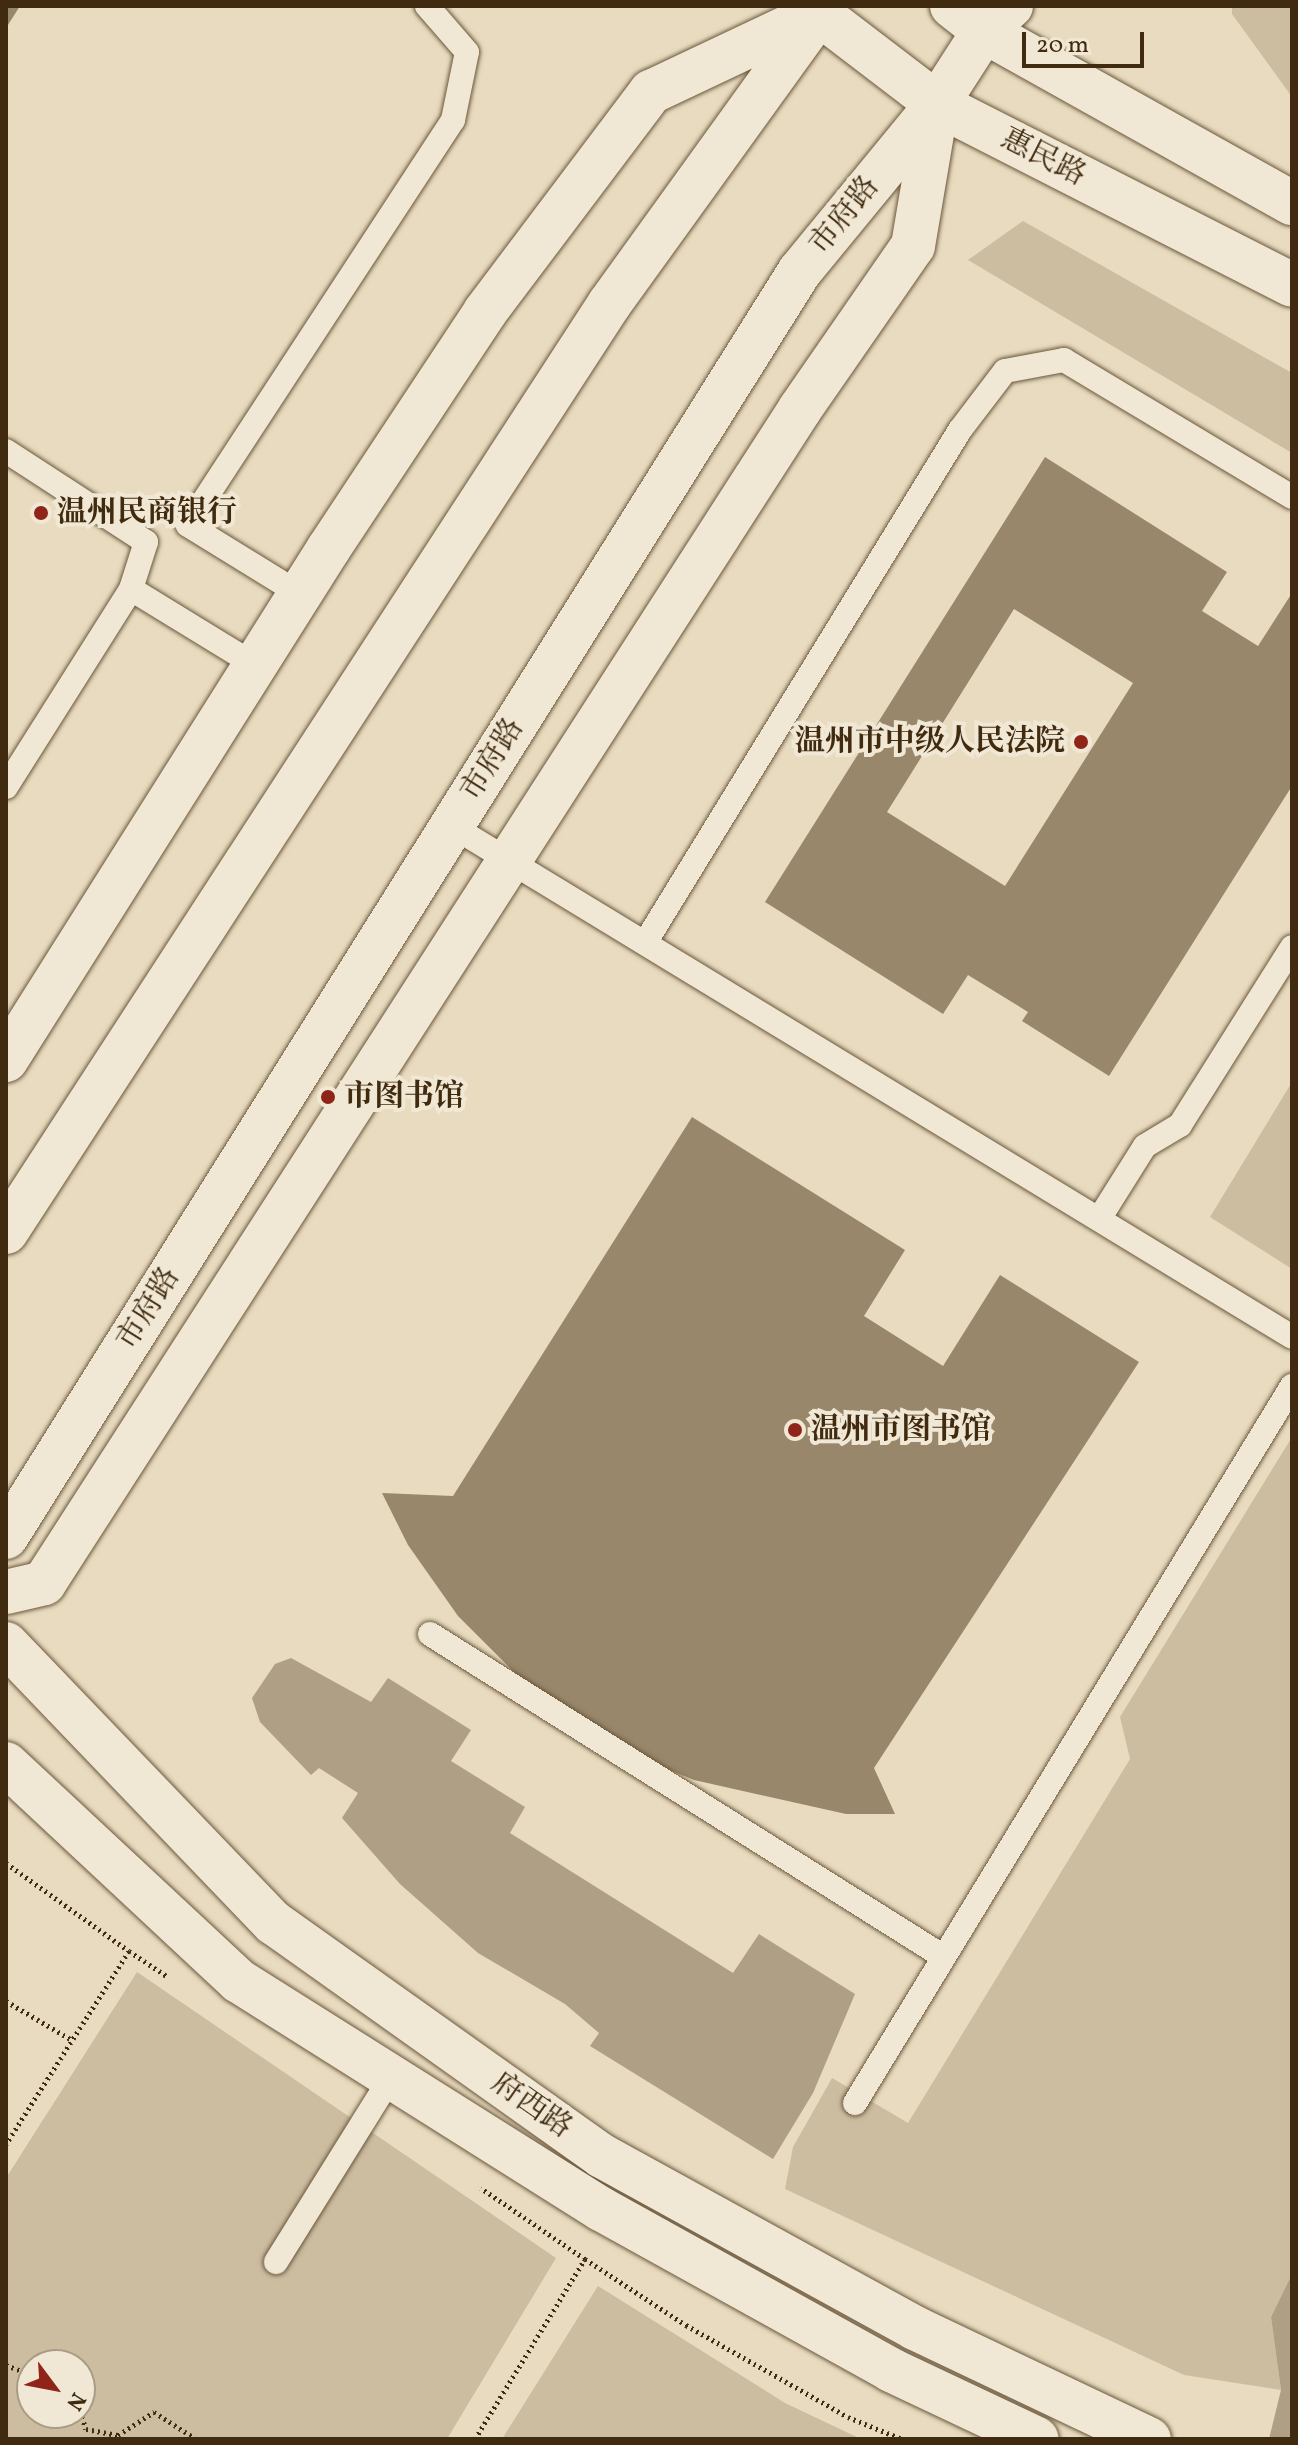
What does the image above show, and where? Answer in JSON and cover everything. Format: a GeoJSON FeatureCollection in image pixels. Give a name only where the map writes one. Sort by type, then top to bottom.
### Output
{"type":"FeatureCollection","features":[{"type":"Feature","properties":{"kind":"street"},"geometry":{"type":"LineString","coordinates":[[6,1060],[300,594],[485,312],[651,92],[817,8]]}},
{"type":"Feature","properties":{"kind":"street"},"geometry":{"type":"LineString","coordinates":[[6,1232],[610,303],[817,8]]}},
{"type":"Feature","properties":{"kind":"street","name":"惠民路"},"geometry":{"type":"LineString","coordinates":[[817,8],[937,104],[1292,285]]}},
{"type":"Feature","properties":{"kind":"street"},"geometry":{"type":"LineString","coordinates":[[982,14],[1292,203]]}},
{"type":"Feature","properties":{"kind":"street","name":"市府路"},"geometry":{"type":"LineString","coordinates":[[6,1537],[800,271],[937,104],[982,14]]}},
{"type":"Feature","properties":{"kind":"street"},"geometry":{"type":"LineString","coordinates":[[6,1592],[44,1583],[800,409],[913,246],[937,104]]}},
{"type":"Feature","properties":{"kind":"street","name":"府西路"},"geometry":{"type":"LineString","coordinates":[[6,1644],[274,1923],[602,2156],[915,2328],[1149,2439]]}},
{"type":"Feature","properties":{"kind":"street","name":"府西路"},"geometry":{"type":"LineString","coordinates":[[6,1764],[239,1981],[601,2209],[891,2370],[1037,2439]]}},
{"type":"Feature","properties":{"kind":"lane"},"geometry":{"type":"LineString","coordinates":[[300,594],[188,525],[453,120],[467,52],[427,6]]}},
{"type":"Feature","properties":{"kind":"lane"},"geometry":{"type":"LineString","coordinates":[[645,943],[960,430],[1005,371],[1064,360],[1292,497]]}},
{"type":"Feature","properties":{"kind":"lane"},"geometry":{"type":"LineString","coordinates":[[6,451],[146,542],[131,589],[6,787]]}},
{"type":"Feature","properties":{"kind":"lane"},"geometry":{"type":"LineString","coordinates":[[131,589],[255,665]]}},
{"type":"Feature","properties":{"kind":"lane"},"geometry":{"type":"LineString","coordinates":[[452,826],[1292,1337]]}},
{"type":"Feature","properties":{"kind":"lane"},"geometry":{"type":"LineString","coordinates":[[1099,1219],[1145,1146],[1180,1125],[1292,947]]}},
{"type":"Feature","properties":{"kind":"lane"},"geometry":{"type":"LineString","coordinates":[[855,2103],[1292,1386]]}},
{"type":"Feature","properties":{"kind":"lane"},"geometry":{"type":"LineString","coordinates":[[430,1634],[944,1957]]}},
{"type":"Feature","properties":{"kind":"lane"},"geometry":{"type":"LineString","coordinates":[[276,2262],[391,2077]]}},
{"type":"Feature","properties":{"kind":"path"},"geometry":{"type":"LineString","coordinates":[[6,1863],[179,1985]]}},
{"type":"Feature","properties":{"kind":"path"},"geometry":{"type":"LineString","coordinates":[[6,2144],[129,1951]]}},
{"type":"Feature","properties":{"kind":"path"},"geometry":{"type":"LineString","coordinates":[[6,2001],[72,2040]]}},
{"type":"Feature","properties":{"kind":"path"},"geometry":{"type":"LineString","coordinates":[[471,2181],[686,2325],[835,2410],[902,2439]]}},
{"type":"Feature","properties":{"kind":"path"},"geometry":{"type":"LineString","coordinates":[[475,2439],[585,2259]]}},
{"type":"Feature","properties":{"kind":"path"},"geometry":{"type":"LineString","coordinates":[[86,2429],[118,2435],[154,2412],[196,2439]]}},
{"type":"Feature","properties":{"kind":"shaded area"},"geometry":{"type":"Polygon","coordinates":[[[1232,6],[1292,6],[1292,97],[1232,14],[1232,6]]]}},
{"type":"Feature","properties":{"kind":"shaded area"},"geometry":{"type":"Polygon","coordinates":[[[1023,221],[1292,373],[1292,453],[968,260],[1023,221]]]}},
{"type":"Feature","properties":{"kind":"shaded area"},"geometry":{"type":"Polygon","coordinates":[[[1292,1082],[1292,1269],[1210,1217],[1292,1082]]]}},
{"type":"Feature","properties":{"kind":"shaded area"},"geometry":{"type":"Polygon","coordinates":[[[1292,1437],[1292,2274],[1271,2317],[1281,2390],[1184,2375],[785,2189],[793,2147],[832,2078],[908,2123],[1130,1759],[1120,1717],[1292,1437]]]}},
{"type":"Feature","properties":{"kind":"shaded area"},"geometry":{"type":"Polygon","coordinates":[[[291,1658],[371,1702],[388,1678],[471,1730],[451,1761],[525,1807],[510,1833],[733,1973],[759,1934],[855,1994],[813,2093],[773,2159],[590,2046],[599,2033],[565,2004],[478,1953],[400,1884],[342,1818],[358,1793],[319,1768],[311,1775],[260,1722],[252,1698],[275,1664],[291,1658]]]}},
{"type":"Feature","properties":{"kind":"shaded area"},"geometry":{"type":"Polygon","coordinates":[[[137,1972],[556,2258],[447,2439],[6,2439],[6,2178],[137,1972]]]}},
{"type":"Feature","properties":{"kind":"shaded area"},"geometry":{"type":"Polygon","coordinates":[[[1292,2274],[1292,2439],[1269,2439],[1281,2390],[1271,2317],[1292,2274]]]}},
{"type":"Feature","properties":{"kind":"shaded area"},"geometry":{"type":"Polygon","coordinates":[[[598,2286],[785,2403],[861,2439],[502,2439],[598,2286]]]}},
{"type":"Feature","properties":{"kind":"building"},"geometry":{"type":"Polygon","coordinates":[[[6,6],[20,6],[6,28],[6,6]]]}},
{"type":"Feature","properties":{"kind":"building"},"geometry":{"type":"Polygon","coordinates":[[[1045,457],[1227,572],[1202,611],[1258,646],[1292,593],[1292,786],[1109,1076],[1022,1021],[1028,1012],[968,975],[943,1014],[765,902],[1045,457]],[[1014,609],[887,812],[1005,886],[1133,683],[1014,609]]]}},
{"type":"Feature","properties":{"kind":"building","name":"温州市图书馆"},"geometry":{"type":"Polygon","coordinates":[[[692,1117],[905,1250],[864,1316],[943,1366],[1000,1275],[1139,1362],[874,1768],[895,1814],[846,1814],[694,1780],[650,1762],[528,1686],[458,1616],[408,1545],[382,1493],[453,1496],[692,1117]]]}},
{"type":"Feature","properties":{"kind":"place","name":"温州民商银行"},"geometry":{"type":"Point","coordinates":[41,513]}},
{"type":"Feature","properties":{"kind":"place","name":"温州市中级人民法院"},"geometry":{"type":"Point","coordinates":[1081,742]}},
{"type":"Feature","properties":{"kind":"place","name":"市图书馆"},"geometry":{"type":"Point","coordinates":[328,1097]}},
{"type":"Feature","properties":{"kind":"place","name":"温州市图书馆"},"geometry":{"type":"Point","coordinates":[795,1430]}}]}
